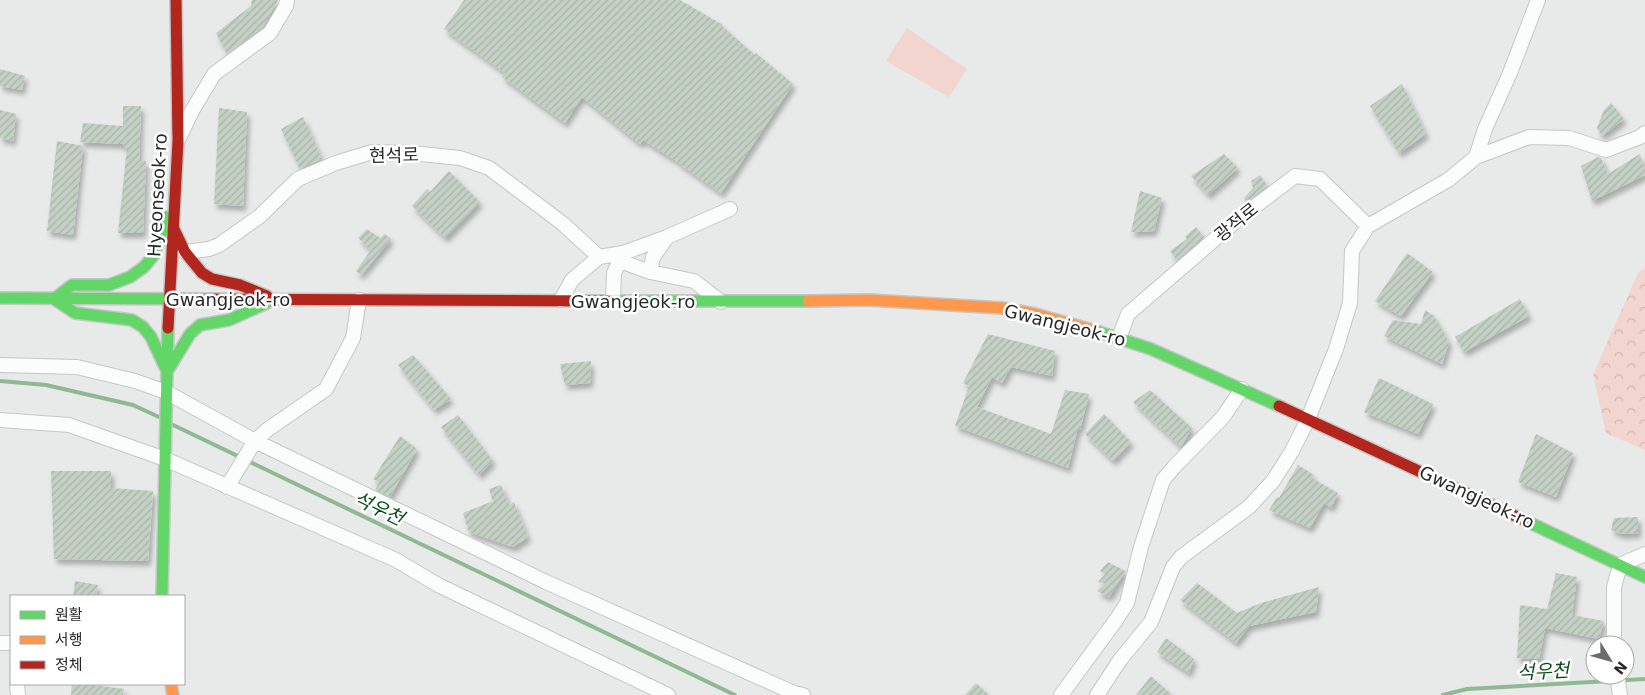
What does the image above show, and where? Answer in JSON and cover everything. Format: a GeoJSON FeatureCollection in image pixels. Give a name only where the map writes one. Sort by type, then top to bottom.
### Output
{"type":"FeatureCollection","features":[{"type":"Feature","properties":{"kind":"main road","name":"Hyeonseok-ro"},"geometry":{"type":"LineString","coordinates":[[166,456],[169,299],[178,141],[176,0]]}},
{"type":"Feature","properties":{"kind":"main road"},"geometry":{"type":"LineString","coordinates":[[167,371],[151,337],[143,327],[132,320],[75,313],[54,299],[72,285],[109,285],[130,277],[144,267],[154,254],[175,194]]}},
{"type":"Feature","properties":{"kind":"main road"},"geometry":{"type":"LineString","coordinates":[[173,227],[185,252],[202,273],[212,279],[240,284],[275,300]]}},
{"type":"Feature","properties":{"kind":"main road","name":"Gwangjeok-ro"},"geometry":{"type":"LineString","coordinates":[[0,298],[721,302],[869,300],[1002,308],[1035,314],[1151,349],[1305,418],[1645,577]]}},
{"type":"Feature","properties":{"kind":"main road"},"geometry":{"type":"LineString","coordinates":[[167,371],[190,334],[200,325],[229,320],[275,300]]}},
{"type":"Feature","properties":{"kind":"main road"},"geometry":{"type":"LineString","coordinates":[[162,595],[166,456]]}},
{"type":"Feature","properties":{"kind":"street"},"geometry":{"type":"LineString","coordinates":[[178,141],[192,111],[214,74],[270,33],[286,6],[287,0]]}},
{"type":"Feature","properties":{"kind":"street"},"geometry":{"type":"LineString","coordinates":[[1476,157],[1485,129],[1510,73],[1538,0]]}},
{"type":"Feature","properties":{"kind":"street"},"geometry":{"type":"LineString","coordinates":[[1097,695],[1120,660],[1152,622],[1173,567],[1188,552],[1249,506],[1273,481],[1292,451],[1336,349],[1350,303],[1352,250],[1368,226],[1448,180],[1476,157],[1529,136],[1569,138],[1606,150],[1640,137],[1645,133]]}},
{"type":"Feature","properties":{"kind":"street","name":"현석로"},"geometry":{"type":"LineString","coordinates":[[185,252],[209,249],[220,245],[260,216],[298,179],[336,163],[372,152],[411,153],[460,158],[489,168],[562,223],[599,258]]}},
{"type":"Feature","properties":{"kind":"street","name":"광적로"},"geometry":{"type":"LineString","coordinates":[[1119,338],[1128,314],[1237,220],[1295,176],[1320,179],[1368,226]]}},
{"type":"Feature","properties":{"kind":"street"},"geometry":{"type":"LineString","coordinates":[[560,300],[572,280],[599,258],[621,257],[730,209]]}},
{"type":"Feature","properties":{"kind":"street"},"geometry":{"type":"LineString","coordinates":[[650,272],[653,257],[667,237]]}},
{"type":"Feature","properties":{"kind":"street"},"geometry":{"type":"LineString","coordinates":[[621,257],[650,272],[694,281],[721,302]]}},
{"type":"Feature","properties":{"kind":"street"},"geometry":{"type":"LineString","coordinates":[[613,300],[614,273],[621,257]]}},
{"type":"Feature","properties":{"kind":"street"},"geometry":{"type":"LineString","coordinates":[[227,486],[255,441],[267,430],[326,389],[353,338],[359,300]]}},
{"type":"Feature","properties":{"kind":"street"},"geometry":{"type":"LineString","coordinates":[[0,365],[77,367],[135,381],[166,392],[255,441],[546,582],[785,689],[803,695]]}},
{"type":"Feature","properties":{"kind":"street"},"geometry":{"type":"LineString","coordinates":[[1061,695],[1127,603],[1141,547],[1163,480],[1223,418],[1246,391]]}},
{"type":"Feature","properties":{"kind":"street"},"geometry":{"type":"LineString","coordinates":[[0,420],[69,424],[166,456],[227,486],[396,560],[438,586],[668,695]]}},
{"type":"Feature","properties":{"kind":"street"},"geometry":{"type":"LineString","coordinates":[[1614,635],[1614,587],[1620,565],[1645,554]]}},
{"type":"Feature","properties":{"kind":"green space"},"geometry":{"type":"Polygon","coordinates":[[[907,28],[967,69],[949,97],[886,61],[907,28]]]}},
{"type":"Feature","properties":{"kind":"green space"},"geometry":{"type":"Polygon","coordinates":[[[1645,268],[1645,450],[1606,433],[1593,374],[1638,273],[1645,268]]]}},
{"type":"Feature","properties":{"kind":"building"},"geometry":{"type":"Polygon","coordinates":[[[252,0],[278,0],[263,27],[227,54],[216,33],[251,6],[252,0]]]}},
{"type":"Feature","properties":{"kind":"building"},"geometry":{"type":"Polygon","coordinates":[[[464,0],[680,0],[723,25],[755,55],[756,53],[793,84],[721,193],[681,164],[643,140],[640,144],[582,97],[565,123],[502,77],[505,73],[444,29],[464,0]]]}},
{"type":"Feature","properties":{"kind":"building"},"geometry":{"type":"Polygon","coordinates":[[[0,69],[25,76],[22,90],[0,86],[0,69]]]}},
{"type":"Feature","properties":{"kind":"building"},"geometry":{"type":"Polygon","coordinates":[[[1402,84],[1426,134],[1399,153],[1370,106],[1402,84]]]}},
{"type":"Feature","properties":{"kind":"building"},"geometry":{"type":"Polygon","coordinates":[[[1611,103],[1624,119],[1602,136],[1597,128],[1604,110],[1611,103]]]}},
{"type":"Feature","properties":{"kind":"building"},"geometry":{"type":"Polygon","coordinates":[[[123,106],[141,106],[139,161],[146,161],[143,233],[118,233],[127,147],[123,148],[123,144],[80,142],[83,123],[123,126],[123,106]]]}},
{"type":"Feature","properties":{"kind":"building"},"geometry":{"type":"Polygon","coordinates":[[[219,108],[247,112],[243,206],[214,204],[219,108]]]}},
{"type":"Feature","properties":{"kind":"building"},"geometry":{"type":"Polygon","coordinates":[[[0,110],[16,114],[13,141],[0,138],[0,110]]]}},
{"type":"Feature","properties":{"kind":"building"},"geometry":{"type":"Polygon","coordinates":[[[303,117],[322,159],[300,169],[281,129],[303,117]]]}},
{"type":"Feature","properties":{"kind":"building"},"geometry":{"type":"Polygon","coordinates":[[[57,141],[83,146],[73,235],[47,231],[57,141]]]}},
{"type":"Feature","properties":{"kind":"building"},"geometry":{"type":"Polygon","coordinates":[[[1224,154],[1238,168],[1208,195],[1191,176],[1224,154]]]}},
{"type":"Feature","properties":{"kind":"building"},"geometry":{"type":"Polygon","coordinates":[[[1640,154],[1645,175],[1592,201],[1581,166],[1598,157],[1601,158],[1608,174],[1640,154]]]}},
{"type":"Feature","properties":{"kind":"building"},"geometry":{"type":"Polygon","coordinates":[[[449,171],[480,202],[445,238],[412,206],[427,189],[430,192],[449,171]]]}},
{"type":"Feature","properties":{"kind":"building"},"geometry":{"type":"Polygon","coordinates":[[[1260,175],[1267,186],[1246,202],[1244,198],[1253,188],[1251,181],[1260,175]]]}},
{"type":"Feature","properties":{"kind":"building"},"geometry":{"type":"Polygon","coordinates":[[[1140,191],[1162,198],[1154,231],[1131,232],[1140,191]]]}},
{"type":"Feature","properties":{"kind":"building"},"geometry":{"type":"Polygon","coordinates":[[[1196,227],[1204,237],[1177,260],[1170,251],[1187,239],[1185,237],[1196,227]]]}},
{"type":"Feature","properties":{"kind":"building"},"geometry":{"type":"Polygon","coordinates":[[[367,229],[380,238],[385,234],[391,239],[361,275],[356,271],[371,250],[358,238],[367,229]]]}},
{"type":"Feature","properties":{"kind":"building"},"geometry":{"type":"Polygon","coordinates":[[[1407,253],[1433,272],[1401,316],[1375,301],[1407,253]]]}},
{"type":"Feature","properties":{"kind":"building"},"geometry":{"type":"Polygon","coordinates":[[[1520,299],[1529,316],[1464,352],[1455,337],[1520,299]]]}},
{"type":"Feature","properties":{"kind":"building"},"geometry":{"type":"Polygon","coordinates":[[[1425,310],[1434,316],[1449,342],[1442,364],[1384,336],[1393,320],[1421,324],[1425,310]]]}},
{"type":"Feature","properties":{"kind":"building"},"geometry":{"type":"Polygon","coordinates":[[[988,334],[1055,351],[1052,376],[1011,367],[1002,383],[992,377],[977,407],[1051,434],[1065,390],[1089,394],[1068,468],[955,426],[969,386],[963,383],[988,334]]]}},
{"type":"Feature","properties":{"kind":"building"},"geometry":{"type":"Polygon","coordinates":[[[413,355],[451,399],[434,410],[398,365],[413,355]]]}},
{"type":"Feature","properties":{"kind":"building"},"geometry":{"type":"Polygon","coordinates":[[[591,361],[590,383],[565,385],[560,364],[591,361]]]}},
{"type":"Feature","properties":{"kind":"building"},"geometry":{"type":"Polygon","coordinates":[[[1379,378],[1433,404],[1418,434],[1364,412],[1379,378]]]}},
{"type":"Feature","properties":{"kind":"building"},"geometry":{"type":"Polygon","coordinates":[[[1150,390],[1192,428],[1181,447],[1133,402],[1150,390]]]}},
{"type":"Feature","properties":{"kind":"building"},"geometry":{"type":"Polygon","coordinates":[[[1104,414],[1131,442],[1113,461],[1085,434],[1104,414]]]}},
{"type":"Feature","properties":{"kind":"building"},"geometry":{"type":"Polygon","coordinates":[[[458,415],[493,461],[479,475],[441,427],[458,415]]]}},
{"type":"Feature","properties":{"kind":"building"},"geometry":{"type":"Polygon","coordinates":[[[1536,434],[1573,453],[1556,497],[1518,482],[1536,434]]]}},
{"type":"Feature","properties":{"kind":"building"},"geometry":{"type":"Polygon","coordinates":[[[400,436],[417,449],[390,497],[375,490],[379,482],[373,479],[400,436]]]}},
{"type":"Feature","properties":{"kind":"building"},"geometry":{"type":"Polygon","coordinates":[[[1298,465],[1314,475],[1312,478],[1338,493],[1331,508],[1324,503],[1310,528],[1269,510],[1277,497],[1279,498],[1298,465]]]}},
{"type":"Feature","properties":{"kind":"building"},"geometry":{"type":"Polygon","coordinates":[[[51,471],[111,471],[111,488],[153,491],[148,561],[54,559],[51,471]]]}},
{"type":"Feature","properties":{"kind":"building"},"geometry":{"type":"Polygon","coordinates":[[[501,485],[509,505],[514,502],[528,537],[513,547],[469,532],[463,513],[493,501],[489,489],[501,485]]]}},
{"type":"Feature","properties":{"kind":"building"},"geometry":{"type":"Polygon","coordinates":[[[1638,517],[1638,533],[1622,534],[1611,530],[1614,518],[1638,517]]]}},
{"type":"Feature","properties":{"kind":"building"},"geometry":{"type":"Polygon","coordinates":[[[1108,562],[1126,570],[1109,597],[1097,591],[1106,584],[1098,582],[1105,574],[1100,571],[1108,562]]]}},
{"type":"Feature","properties":{"kind":"building"},"geometry":{"type":"Polygon","coordinates":[[[1556,573],[1577,577],[1572,615],[1604,621],[1600,635],[1585,636],[1545,628],[1539,659],[1517,658],[1520,605],[1547,609],[1556,573]]]}},
{"type":"Feature","properties":{"kind":"building"},"geometry":{"type":"Polygon","coordinates":[[[75,581],[98,585],[96,595],[73,595],[75,581]]]}},
{"type":"Feature","properties":{"kind":"building"},"geometry":{"type":"Polygon","coordinates":[[[1197,583],[1237,613],[1261,603],[1319,587],[1316,612],[1249,626],[1236,643],[1180,600],[1197,583]]]}},
{"type":"Feature","properties":{"kind":"building"},"geometry":{"type":"Polygon","coordinates":[[[1166,638],[1194,659],[1189,673],[1157,652],[1166,638]]]}},
{"type":"Feature","properties":{"kind":"building"},"geometry":{"type":"Polygon","coordinates":[[[1151,676],[1172,695],[1136,695],[1151,676]]]}},
{"type":"Feature","properties":{"kind":"building"},"geometry":{"type":"Polygon","coordinates":[[[976,683],[989,695],[965,695],[976,683]]]}},
{"type":"Feature","properties":{"kind":"building"},"geometry":{"type":"Polygon","coordinates":[[[72,685],[94,685],[124,689],[123,695],[71,695],[72,685]]]}},
{"type":"Feature","properties":{"kind":"waterway","name":"석우천"},"geometry":{"type":"LineString","coordinates":[[0,381],[46,385],[133,405],[161,418]]}},
{"type":"Feature","properties":{"kind":"waterway","name":"석우천"},"geometry":{"type":"LineString","coordinates":[[171,424],[735,695]]}},
{"type":"Feature","properties":{"kind":"waterway","name":"석우천"},"geometry":{"type":"LineString","coordinates":[[1443,695],[1467,689],[1645,679]]}},
{"type":"Feature","properties":{"kind":"traffic: fast"},"geometry":{"type":"LineString","coordinates":[[165,367],[151,337],[143,327],[132,320],[75,313],[54,299],[72,285],[109,285],[130,277],[144,267],[154,255],[167,217]]}},
{"type":"Feature","properties":{"kind":"traffic: fast"},"geometry":{"type":"LineString","coordinates":[[0,298],[207,299]]}},
{"type":"Feature","properties":{"kind":"traffic: fast"},"geometry":{"type":"LineString","coordinates":[[607,301],[808,301]]}},
{"type":"Feature","properties":{"kind":"traffic: fast"},"geometry":{"type":"LineString","coordinates":[[168,370],[190,334],[200,325],[229,320],[267,303]]}},
{"type":"Feature","properties":{"kind":"traffic: fast"},"geometry":{"type":"LineString","coordinates":[[162,595],[168,328]]}},
{"type":"Feature","properties":{"kind":"traffic: fast"},"geometry":{"type":"LineString","coordinates":[[1096,331],[1151,349],[1279,406]]}},
{"type":"Feature","properties":{"kind":"traffic: fast"},"geometry":{"type":"LineString","coordinates":[[1526,521],[1645,577]]}},
{"type":"Feature","properties":{"kind":"traffic: slow"},"geometry":{"type":"LineString","coordinates":[[808,301],[869,300],[1002,308],[1035,314],[1096,331]]}},
{"type":"Feature","properties":{"kind":"traffic: slow"},"geometry":{"type":"LineString","coordinates":[[171,685],[173,695]]}},
{"type":"Feature","properties":{"kind":"traffic: jam"},"geometry":{"type":"LineString","coordinates":[[168,328],[178,141],[176,0]]}},
{"type":"Feature","properties":{"kind":"traffic: jam"},"geometry":{"type":"LineString","coordinates":[[174,229],[185,252],[202,273],[212,279],[240,285],[267,296]]}},
{"type":"Feature","properties":{"kind":"traffic: jam"},"geometry":{"type":"LineString","coordinates":[[207,299],[607,301]]}},
{"type":"Feature","properties":{"kind":"traffic: jam"},"geometry":{"type":"LineString","coordinates":[[1279,406],[1526,521]]}}]}
